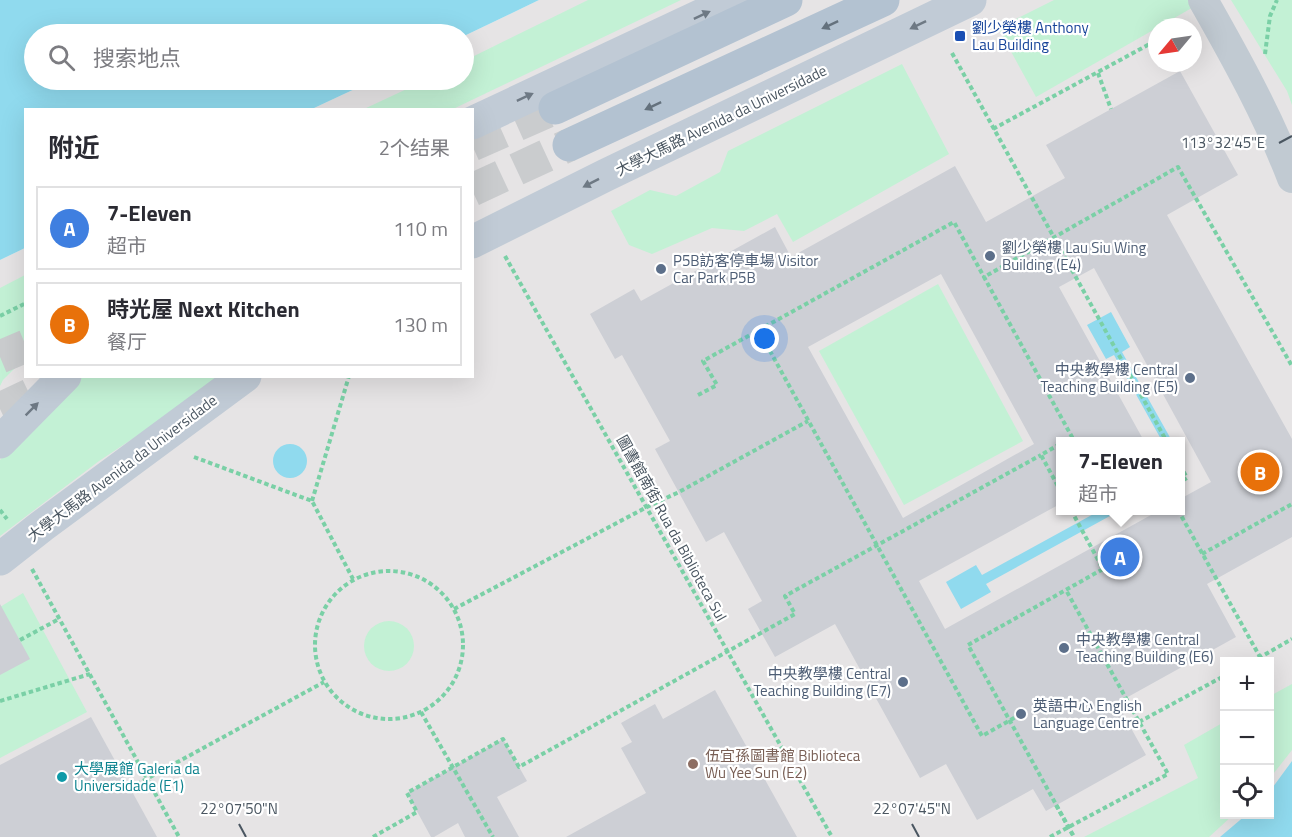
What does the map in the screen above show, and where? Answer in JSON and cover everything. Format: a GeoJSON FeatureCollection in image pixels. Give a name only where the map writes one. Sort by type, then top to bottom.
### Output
{"type":"FeatureCollection","features":[{"type":"Feature","properties":{"kind":"main road"},"geometry":{"type":"LineString","coordinates":[[474,122],[734,0]]}},
{"type":"Feature","properties":{"kind":"main road"},"geometry":{"type":"LineString","coordinates":[[555,108],[786,0]]}},
{"type":"Feature","properties":{"kind":"main road"},"geometry":{"type":"LineString","coordinates":[[569,145],[883,0]]}},
{"type":"Feature","properties":{"kind":"main road","name":"大學大馬路 Avenida da Universidade"},"geometry":{"type":"LineString","coordinates":[[482,237],[970,0]]}},
{"type":"Feature","properties":{"kind":"main road"},"geometry":{"type":"LineString","coordinates":[[0,442],[63,378]]}},
{"type":"Feature","properties":{"kind":"main road","name":"大學大馬路 Avenida da Universidade"},"geometry":{"type":"LineString","coordinates":[[0,559],[242,378]]}},
{"type":"Feature","properties":{"kind":"street"},"geometry":{"type":"LineString","coordinates":[[1203,0],[1245,73],[1292,178]]}},
{"type":"Feature","properties":{"kind":"path"},"geometry":{"type":"LineString","coordinates":[[993,129],[1148,45]]}},
{"type":"Feature","properties":{"kind":"path"},"geometry":{"type":"LineString","coordinates":[[952,53],[1165,437]]}},
{"type":"Feature","properties":{"kind":"path"},"geometry":{"type":"LineString","coordinates":[[1098,72],[1111,109]]}},
{"type":"Feature","properties":{"kind":"path"},"geometry":{"type":"LineString","coordinates":[[984,277],[1178,167],[1292,366]]}},
{"type":"Feature","properties":{"kind":"path"},"geometry":{"type":"LineString","coordinates":[[698,396],[717,385],[703,361],[954,222],[1071,437]]}},
{"type":"Feature","properties":{"kind":"path","name":"圖書館南街 Rua da Biblioteca Sul"},"geometry":{"type":"LineString","coordinates":[[482,237],[647,507],[832,837]]}},
{"type":"Feature","properties":{"kind":"path"},"geometry":{"type":"LineString","coordinates":[[0,316],[24,304]]}},
{"type":"Feature","properties":{"kind":"path"},"geometry":{"type":"LineString","coordinates":[[759,331],[982,736],[1021,714]]}},
{"type":"Feature","properties":{"kind":"path"},"geometry":{"type":"LineString","coordinates":[[312,501],[348,378]]}},
{"type":"Feature","properties":{"kind":"path"},"geometry":{"type":"LineString","coordinates":[[454,609],[679,492],[808,421]]}},
{"type":"Feature","properties":{"kind":"path"},"geometry":{"type":"LineString","coordinates":[[373,837],[417,812],[407,794],[452,768],[503,739],[519,767],[795,614],[785,596],[1056,446]]}},
{"type":"Feature","properties":{"kind":"path"},"geometry":{"type":"LineString","coordinates":[[1041,455],[1056,483]]}},
{"type":"Feature","properties":{"kind":"path"},"geometry":{"type":"LineString","coordinates":[[194,458],[312,501],[353,579]]}},
{"type":"Feature","properties":{"kind":"path"},"geometry":{"type":"LineString","coordinates":[[1202,554],[1292,504]]}},
{"type":"Feature","properties":{"kind":"path"},"geometry":{"type":"LineString","coordinates":[[1074,515],[1103,569],[968,645],[1074,837]]}},
{"type":"Feature","properties":{"kind":"path"},"geometry":{"type":"LineString","coordinates":[[1181,515],[1260,657],[1292,639]]}},
{"type":"Feature","properties":{"kind":"path"},"geometry":{"type":"LineString","coordinates":[[32,568],[179,837]]}},
{"type":"Feature","properties":{"kind":"path"},"geometry":{"type":"LineString","coordinates":[[377,571],[402,571],[426,580],[445,596],[454,609],[464,642],[461,666],[451,688],[434,706],[412,717],[389,720],[365,716],[343,705],[324,682],[316,665],[314,640],[320,616],[333,594],[353,579],[377,571]]}},
{"type":"Feature","properties":{"kind":"path"},"geometry":{"type":"LineString","coordinates":[[1050,837],[1168,774],[1066,590]]}},
{"type":"Feature","properties":{"kind":"path"},"geometry":{"type":"LineString","coordinates":[[20,640],[59,619]]}},
{"type":"Feature","properties":{"kind":"path"},"geometry":{"type":"LineString","coordinates":[[0,701],[90,674]]}},
{"type":"Feature","properties":{"kind":"path"},"geometry":{"type":"LineString","coordinates":[[1139,722],[1220,678]]}},
{"type":"Feature","properties":{"kind":"path"},"geometry":{"type":"LineString","coordinates":[[130,788],[324,682]]}},
{"type":"Feature","properties":{"kind":"path"},"geometry":{"type":"LineString","coordinates":[[421,712],[493,837]]}},
{"type":"Feature","properties":{"kind":"path"},"geometry":{"type":"LineString","coordinates":[[1056,805],[1074,837]]}},
{"type":"Feature","properties":{"kind":"shaded area"},"geometry":{"type":"Polygon","coordinates":[[[539,0],[1292,0],[1292,837],[0,837],[0,260],[24,248],[24,378],[474,378],[474,108],[314,108],[353,90],[474,90],[474,31],[539,0]]]}},
{"type":"Feature","properties":{"kind":"green space"},"geometry":{"type":"Polygon","coordinates":[[[588,0],[681,0],[455,108],[366,108],[405,90],[474,90],[474,56],[588,0]]]}},
{"type":"Feature","properties":{"kind":"green space"},"geometry":{"type":"Polygon","coordinates":[[[1054,0],[1194,0],[1197,5],[1174,18],[1148,18],[1148,33],[1036,97],[998,28],[1054,0]]]}},
{"type":"Feature","properties":{"kind":"green space"},"geometry":{"type":"Polygon","coordinates":[[[1231,0],[1292,0],[1292,105],[1287,91],[1231,0]]]}},
{"type":"Feature","properties":{"kind":"green space"},"geometry":{"type":"Polygon","coordinates":[[[902,64],[949,154],[793,242],[777,214],[744,231],[712,228],[652,254],[629,245],[611,211],[650,190],[676,196],[720,172],[728,151],[902,64]]]}},
{"type":"Feature","properties":{"kind":"green space"},"geometry":{"type":"Polygon","coordinates":[[[24,276],[24,359],[0,386],[0,288],[24,276]]]}},
{"type":"Feature","properties":{"kind":"green space"},"geometry":{"type":"Polygon","coordinates":[[[938,284],[1023,441],[904,505],[819,351],[938,284]]]}},
{"type":"Feature","properties":{"kind":"green space"},"geometry":{"type":"Polygon","coordinates":[[[81,378],[224,378],[99,461],[0,536],[0,460],[54,400],[81,378]]]}},
{"type":"Feature","properties":{"kind":"green space"},"geometry":{"type":"Polygon","coordinates":[[[23,593],[87,712],[0,758],[0,607],[23,593]]]}},
{"type":"Feature","properties":{"kind":"green space"},"geometry":{"type":"Polygon","coordinates":[[[389,621],[407,628],[414,646],[407,664],[389,671],[371,664],[364,646],[371,628],[389,621]]]}},
{"type":"Feature","properties":{"kind":"green space"},"geometry":{"type":"Polygon","coordinates":[[[1292,684],[1292,750],[1274,773],[1274,711],[1274,694],[1292,684]]]}},
{"type":"Feature","properties":{"kind":"green space"},"geometry":{"type":"Polygon","coordinates":[[[1220,724],[1220,819],[1229,819],[1209,837],[1084,837],[1198,778],[1184,745],[1220,724]]]}},
{"type":"Feature","properties":{"kind":"water"},"geometry":{"type":"Polygon","coordinates":[[[0,0],[539,0],[474,31],[474,24],[24,24],[24,90],[353,90],[314,108],[24,108],[24,248],[0,260],[0,0]]]}},
{"type":"Feature","properties":{"kind":"water"},"geometry":{"type":"Polygon","coordinates":[[[1111,312],[1130,347],[1122,352],[1170,437],[1160,437],[1114,355],[1106,359],[1087,325],[1111,312]]]}},
{"type":"Feature","properties":{"kind":"water"},"geometry":{"type":"Polygon","coordinates":[[[290,444],[302,449],[307,461],[302,473],[290,478],[278,473],[273,461],[278,449],[290,444]]]}},
{"type":"Feature","properties":{"kind":"water"},"geometry":{"type":"Polygon","coordinates":[[[1092,515],[1112,515],[986,584],[991,592],[961,609],[946,582],[976,565],[982,575],[1092,515]]]}},
{"type":"Feature","properties":{"kind":"water"},"geometry":{"type":"Polygon","coordinates":[[[1292,761],[1292,837],[1220,837],[1241,819],[1274,819],[1274,786],[1292,761]]]}},
{"type":"Feature","properties":{"kind":"building"},"geometry":{"type":"Polygon","coordinates":[[[1181,72],[1238,175],[1167,215],[1292,439],[1292,537],[1207,584],[1236,637],[1117,703],[1146,755],[1046,811],[1033,789],[977,820],[946,764],[920,778],[835,624],[775,657],[748,609],[762,601],[724,532],[706,542],[655,449],[670,441],[622,355],[615,359],[590,314],[634,289],[641,301],[775,227],[791,257],[955,166],[986,222],[1065,178],[1046,145],[1181,72]],[[941,274],[808,347],[903,518],[1034,444],[941,274]]]}},
{"type":"Feature","properties":{"kind":"building"},"geometry":{"type":"Polygon","coordinates":[[[0,604],[30,659],[0,675],[0,604]]]}},
{"type":"Feature","properties":{"kind":"building","name":"伍宜孫圖書館 Biblioteca Wu Yee Sun (E2)"},"geometry":{"type":"Polygon","coordinates":[[[715,690],[797,837],[566,837],[646,793],[621,748],[632,742],[621,723],[655,704],[663,719],[715,690]]]}},
{"type":"Feature","properties":{"kind":"building","name":"大學展館 Galeria da Universidade (E1)"},"geometry":{"type":"Polygon","coordinates":[[[91,717],[157,837],[0,837],[0,765],[91,717]]]}},
{"type":"Feature","properties":{"kind":"building"},"geometry":{"type":"Polygon","coordinates":[[[503,739],[527,781],[497,797],[519,837],[465,837],[458,823],[431,837],[407,793],[503,739]]]}},
{"type":"Feature","properties":{"kind":"tunnel"},"geometry":{"type":"LineString","coordinates":[[474,144],[555,108]]}},
{"type":"Feature","properties":{"kind":"tunnel"},"geometry":{"type":"LineString","coordinates":[[474,189],[569,145]]}},
{"type":"Feature","properties":{"kind":"tunnel"},"geometry":{"type":"LineString","coordinates":[[0,357],[24,347]]}},
{"type":"Feature","properties":{"kind":"tunnel"},"geometry":{"type":"LineString","coordinates":[[0,409],[57,382]]}},
{"type":"Feature","properties":{"kind":"place","name":"劉少榮樓 Anthony Lau Building"},"geometry":{"type":"Point","coordinates":[960,36]}},
{"type":"Feature","properties":{"kind":"place","name":"劉少榮樓 Lau Siu Wing Building (E4)"},"geometry":{"type":"Point","coordinates":[990,256]}},
{"type":"Feature","properties":{"kind":"place","name":"P5B訪客停車場 Visitor Car Park P5B"},"geometry":{"type":"Point","coordinates":[661,269]}},
{"type":"Feature","properties":{"kind":"place","name":"中央教學樓 Central Teaching Building (E5)"},"geometry":{"type":"Point","coordinates":[1190,378]}},
{"type":"Feature","properties":{"kind":"place","name":"時光屋 Next Kitchen"},"geometry":{"type":"Point","coordinates":[1260,472]}},
{"type":"Feature","properties":{"kind":"place","name":"7-Eleven"},"geometry":{"type":"Point","coordinates":[1120,557]}},
{"type":"Feature","properties":{"kind":"place","name":"中央教學樓 Central Teaching Building (E6)"},"geometry":{"type":"Point","coordinates":[1064,648]}},
{"type":"Feature","properties":{"kind":"place","name":"中央教學樓 Central Teaching Building (E7)"},"geometry":{"type":"Point","coordinates":[903,682]}},
{"type":"Feature","properties":{"kind":"place","name":"英語中心 English Language Centre"},"geometry":{"type":"Point","coordinates":[1021,714]}},
{"type":"Feature","properties":{"kind":"place","name":"伍宜孫圖書館 Biblioteca Wu Yee Sun (E2)"},"geometry":{"type":"Point","coordinates":[693,764]}},
{"type":"Feature","properties":{"kind":"place","name":"大學展館 Galeria da Universidade (E1)"},"geometry":{"type":"Point","coordinates":[62,777]}}]}
